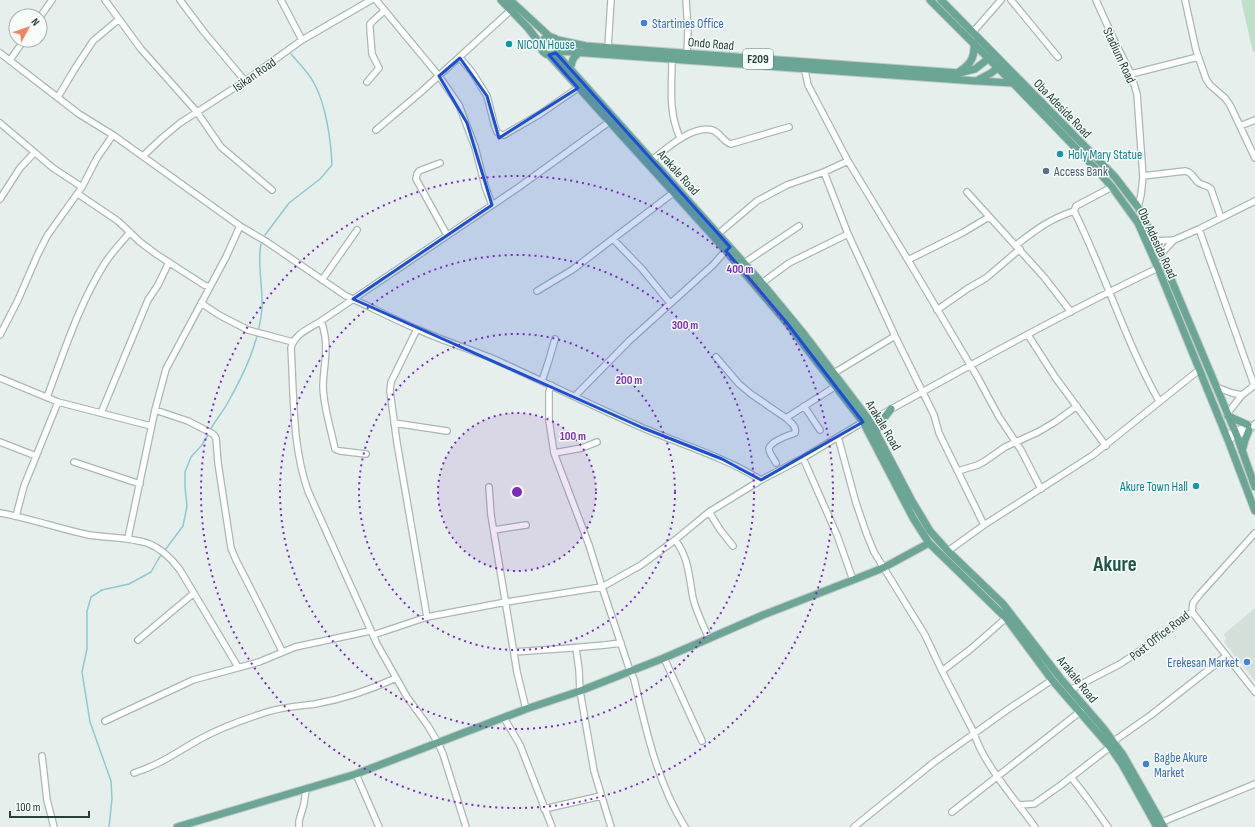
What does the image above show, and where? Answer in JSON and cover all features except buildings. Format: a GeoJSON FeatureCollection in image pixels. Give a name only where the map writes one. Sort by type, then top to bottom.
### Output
{"type":"FeatureCollection","features":[{"type":"Feature","properties":{"kind":"main road"},"geometry":{"type":"LineString","coordinates":[[501,0],[538,39],[543,52],[554,53],[560,45],[558,40]]}},
{"type":"Feature","properties":{"kind":"main road","name":"F209"},"geometry":{"type":"LineString","coordinates":[[510,0],[549,36],[558,40]]}},
{"type":"Feature","properties":{"kind":"main road","name":"Oba Adesida Road"},"geometry":{"type":"LineString","coordinates":[[930,0],[974,43],[991,56],[1013,83],[1112,187],[1138,223],[1227,437],[1255,511]]}},
{"type":"Feature","properties":{"kind":"main road"},"geometry":{"type":"LineString","coordinates":[[941,0],[973,32],[991,56]]}},
{"type":"Feature","properties":{"kind":"main road"},"geometry":{"type":"LineString","coordinates":[[541,45],[543,39],[549,36]]}},
{"type":"Feature","properties":{"kind":"main road","name":"Ondo Road"},"geometry":{"type":"LineString","coordinates":[[558,40],[586,46],[687,56],[803,65],[958,73]]}},
{"type":"Feature","properties":{"kind":"main road"},"geometry":{"type":"LineString","coordinates":[[958,73],[972,61],[975,51],[974,43]]}},
{"type":"Feature","properties":{"kind":"main road"},"geometry":{"type":"LineString","coordinates":[[570,69],[573,59],[579,52]]}},
{"type":"Feature","properties":{"kind":"main road","name":"Ondo Road"},"geometry":{"type":"LineString","coordinates":[[554,53],[579,52],[672,59],[687,56]]}},
{"type":"Feature","properties":{"kind":"main road","name":"Arakale Road"},"geometry":{"type":"LineString","coordinates":[[554,53],[718,234],[728,249],[744,263],[762,283],[836,386],[876,432],[913,518],[929,543],[1006,618],[1052,680],[1080,712],[1112,744]]}},
{"type":"Feature","properties":{"kind":"main road","name":"Arakale Road"},"geometry":{"type":"LineString","coordinates":[[554,53],[578,88],[673,192],[728,249],[834,373],[866,421],[899,485],[930,531],[948,551],[981,581],[1003,604],[1131,769],[1161,825]]}},
{"type":"Feature","properties":{"kind":"main road","name":"F209"},"geometry":{"type":"LineString","coordinates":[[958,73],[975,69],[991,56]]}},
{"type":"Feature","properties":{"kind":"main road","name":"Ondo Road"},"geometry":{"type":"LineString","coordinates":[[803,65],[947,80],[976,81]]}},
{"type":"Feature","properties":{"kind":"main road"},"geometry":{"type":"LineString","coordinates":[[976,81],[1000,66]]}},
{"type":"Feature","properties":{"kind":"main road","name":"Oba Adeside Road"},"geometry":{"type":"LineString","coordinates":[[1000,66],[1115,177],[1138,207],[1161,254],[1236,434],[1255,487]]}},
{"type":"Feature","properties":{"kind":"main road"},"geometry":{"type":"LineString","coordinates":[[976,81],[1013,83]]}},
{"type":"Feature","properties":{"kind":"main road"},"geometry":{"type":"LineString","coordinates":[[1071,144],[1077,139]]}},
{"type":"Feature","properties":{"kind":"main road"},"geometry":{"type":"LineString","coordinates":[[876,432],[880,423],[891,409]]}},
{"type":"Feature","properties":{"kind":"main road"},"geometry":{"type":"LineString","coordinates":[[1228,415],[1251,426],[1244,440],[1242,452]]}},
{"type":"Feature","properties":{"kind":"main road"},"geometry":{"type":"LineString","coordinates":[[177,827],[193,825],[356,774],[580,691],[664,658],[763,615],[883,568],[929,543]]}},
{"type":"Feature","properties":{"kind":"main road"},"geometry":{"type":"LineString","coordinates":[[975,587],[981,581]]}},
{"type":"Feature","properties":{"kind":"street"},"geometry":{"type":"LineString","coordinates":[[105,0],[118,20],[141,49],[197,112],[222,147],[272,190]]}},
{"type":"Feature","properties":{"kind":"street"},"geometry":{"type":"LineString","coordinates":[[180,0],[204,32],[245,81]]}},
{"type":"Feature","properties":{"kind":"street"},"geometry":{"type":"LineString","coordinates":[[281,0],[302,40]]}},
{"type":"Feature","properties":{"kind":"street","name":"Isikan Road"},"geometry":{"type":"LineString","coordinates":[[143,156],[162,138],[197,112],[245,81],[302,40],[371,0]]}},
{"type":"Feature","properties":{"kind":"street"},"geometry":{"type":"LineString","coordinates":[[376,0],[439,76],[459,105],[475,147],[485,186],[492,205]]}},
{"type":"Feature","properties":{"kind":"street"},"geometry":{"type":"LineString","coordinates":[[608,47],[611,0]]}},
{"type":"Feature","properties":{"kind":"street"},"geometry":{"type":"LineString","coordinates":[[686,0],[688,29],[687,56]]}},
{"type":"Feature","properties":{"kind":"street"},"geometry":{"type":"LineString","coordinates":[[973,32],[1001,0]]}},
{"type":"Feature","properties":{"kind":"street"},"geometry":{"type":"LineString","coordinates":[[1011,0],[1058,57]]}},
{"type":"Feature","properties":{"kind":"street","name":"Stadium Road"},"geometry":{"type":"LineString","coordinates":[[1096,0],[1131,74],[1137,94],[1143,176],[1143,187],[1138,207]]}},
{"type":"Feature","properties":{"kind":"street"},"geometry":{"type":"LineString","coordinates":[[1185,0],[1198,57],[1206,79],[1210,85],[1225,98],[1255,158]]}},
{"type":"Feature","properties":{"kind":"street"},"geometry":{"type":"LineString","coordinates":[[376,130],[460,58],[511,10]]}},
{"type":"Feature","properties":{"kind":"street"},"geometry":{"type":"LineString","coordinates":[[367,82],[379,68],[372,54],[370,24],[384,11]]}},
{"type":"Feature","properties":{"kind":"street"},"geometry":{"type":"LineString","coordinates":[[58,97],[94,41],[118,20]]}},
{"type":"Feature","properties":{"kind":"street"},"geometry":{"type":"LineString","coordinates":[[10,60],[18,48]]}},
{"type":"Feature","properties":{"kind":"street"},"geometry":{"type":"LineString","coordinates":[[0,52],[79,114],[113,135],[240,226],[267,242],[346,296],[416,329],[551,384],[643,428],[722,459],[745,470],[761,480]]}},
{"type":"Feature","properties":{"kind":"street"},"geometry":{"type":"LineString","coordinates":[[1131,74],[1198,57]]}},
{"type":"Feature","properties":{"kind":"street"},"geometry":{"type":"LineString","coordinates":[[460,58],[472,72],[488,96],[495,127],[501,136],[540,114],[578,88]]}},
{"type":"Feature","properties":{"kind":"street"},"geometry":{"type":"LineString","coordinates":[[672,59],[670,99],[674,125],[680,138]]}},
{"type":"Feature","properties":{"kind":"street"},"geometry":{"type":"LineString","coordinates":[[803,65],[808,85],[848,161],[908,260],[999,417],[1016,442],[1041,489]]}},
{"type":"Feature","properties":{"kind":"street"},"geometry":{"type":"LineString","coordinates":[[1240,126],[1255,120]]}},
{"type":"Feature","properties":{"kind":"street"},"geometry":{"type":"LineString","coordinates":[[466,827],[443,754],[438,743],[407,697],[372,633],[308,491],[303,476],[296,430],[291,348],[293,342],[299,334],[354,299],[492,205],[609,122]]}},
{"type":"Feature","properties":{"kind":"street"},"geometry":{"type":"LineString","coordinates":[[0,124],[53,168],[82,187]]}},
{"type":"Feature","properties":{"kind":"street"},"geometry":{"type":"LineString","coordinates":[[652,160],[680,138],[703,130],[711,129],[718,133],[728,144],[731,144],[790,127]]}},
{"type":"Feature","properties":{"kind":"street"},"geometry":{"type":"LineString","coordinates":[[0,335],[48,236],[78,194],[97,158],[113,135]]}},
{"type":"Feature","properties":{"kind":"street"},"geometry":{"type":"LineString","coordinates":[[1,195],[20,168],[34,153]]}},
{"type":"Feature","properties":{"kind":"street"},"geometry":{"type":"LineString","coordinates":[[718,234],[744,211],[763,197],[787,185],[824,172],[848,161]]}},
{"type":"Feature","properties":{"kind":"street"},"geometry":{"type":"LineString","coordinates":[[440,163],[419,172],[416,179],[447,235]]}},
{"type":"Feature","properties":{"kind":"street"},"geometry":{"type":"LineString","coordinates":[[1143,176],[1185,171],[1190,172],[1199,183],[1211,188],[1221,218]]}},
{"type":"Feature","properties":{"kind":"street"},"geometry":{"type":"LineString","coordinates":[[824,172],[848,234],[895,336],[934,415],[939,433],[984,525]]}},
{"type":"Feature","properties":{"kind":"street"},"geometry":{"type":"LineString","coordinates":[[937,310],[986,278],[1042,225],[1074,211],[1076,206],[1112,187]]}},
{"type":"Feature","properties":{"kind":"street"},"geometry":{"type":"LineString","coordinates":[[538,291],[572,270],[673,192]]}},
{"type":"Feature","properties":{"kind":"street"},"geometry":{"type":"LineString","coordinates":[[967,192],[1018,247],[1071,312]]}},
{"type":"Feature","properties":{"kind":"street"},"geometry":{"type":"LineString","coordinates":[[78,194],[118,221],[140,242],[204,285],[210,287]]}},
{"type":"Feature","properties":{"kind":"street"},"geometry":{"type":"LineString","coordinates":[[1155,241],[1174,240],[1255,201]]}},
{"type":"Feature","properties":{"kind":"street"},"geometry":{"type":"LineString","coordinates":[[1074,211],[1144,373],[1159,402]]}},
{"type":"Feature","properties":{"kind":"street"},"geometry":{"type":"LineString","coordinates":[[908,260],[990,217]]}},
{"type":"Feature","properties":{"kind":"street"},"geometry":{"type":"LineString","coordinates":[[128,538],[154,410],[166,369],[210,287],[240,226]]}},
{"type":"Feature","properties":{"kind":"street"},"geometry":{"type":"LineString","coordinates":[[744,263],[798,226]]}},
{"type":"Feature","properties":{"kind":"street"},"geometry":{"type":"LineString","coordinates":[[1199,229],[1255,385],[1242,395],[1228,415]]}},
{"type":"Feature","properties":{"kind":"street"},"geometry":{"type":"LineString","coordinates":[[322,280],[357,230]]}},
{"type":"Feature","properties":{"kind":"street"},"geometry":{"type":"LineString","coordinates":[[47,398],[66,347],[93,283],[106,262],[130,232]]}},
{"type":"Feature","properties":{"kind":"street"},"geometry":{"type":"LineString","coordinates":[[762,283],[789,263],[848,234]]}},
{"type":"Feature","properties":{"kind":"street"},"geometry":{"type":"LineString","coordinates":[[613,239],[642,269],[670,303]]}},
{"type":"Feature","properties":{"kind":"street"},"geometry":{"type":"LineString","coordinates":[[1161,254],[1174,240]]}},
{"type":"Feature","properties":{"kind":"street"},"geometry":{"type":"LineString","coordinates":[[575,396],[630,341],[713,265],[728,249]]}},
{"type":"Feature","properties":{"kind":"street"},"geometry":{"type":"LineString","coordinates":[[101,413],[148,300],[169,262]]}},
{"type":"Feature","properties":{"kind":"street"},"geometry":{"type":"LineString","coordinates":[[105,721],[193,680],[259,662],[295,647],[372,633],[427,617],[506,602],[602,587],[641,564],[675,540],[709,512],[739,492],[803,458],[866,421],[1108,292],[1158,268]]}},
{"type":"Feature","properties":{"kind":"street"},"geometry":{"type":"LineString","coordinates":[[201,303],[248,330],[293,342]]}},
{"type":"Feature","properties":{"kind":"street"},"geometry":{"type":"LineString","coordinates":[[321,321],[327,343],[323,386],[335,449],[366,454]]}},
{"type":"Feature","properties":{"kind":"street"},"geometry":{"type":"LineString","coordinates":[[416,329],[391,382],[390,391],[394,423],[427,617]]}},
{"type":"Feature","properties":{"kind":"street"},"geometry":{"type":"LineString","coordinates":[[1028,335],[1055,377],[1106,446]]}},
{"type":"Feature","properties":{"kind":"street"},"geometry":{"type":"LineString","coordinates":[[834,373],[895,336]]}},
{"type":"Feature","properties":{"kind":"street"},"geometry":{"type":"LineString","coordinates":[[542,381],[550,360],[555,339]]}},
{"type":"Feature","properties":{"kind":"street"},"geometry":{"type":"LineString","coordinates":[[716,358],[739,384],[786,418],[795,427],[796,433],[771,443],[769,450],[776,463]]}},
{"type":"Feature","properties":{"kind":"street"},"geometry":{"type":"LineString","coordinates":[[948,551],[984,525],[1106,446],[1199,370]]}},
{"type":"Feature","properties":{"kind":"street"},"geometry":{"type":"LineString","coordinates":[[0,378],[58,402],[151,426]]}},
{"type":"Feature","properties":{"kind":"street"},"geometry":{"type":"LineString","coordinates":[[551,384],[549,392],[549,420],[554,453],[589,545],[630,671],[634,679],[652,752],[666,792],[685,827]]}},
{"type":"Feature","properties":{"kind":"street"},"geometry":{"type":"LineString","coordinates":[[786,418],[836,386]]}},
{"type":"Feature","properties":{"kind":"street"},"geometry":{"type":"LineString","coordinates":[[1216,387],[1242,395]]}},
{"type":"Feature","properties":{"kind":"street"},"geometry":{"type":"LineString","coordinates":[[16,516],[24,486],[58,402]]}},
{"type":"Feature","properties":{"kind":"street"},"geometry":{"type":"LineString","coordinates":[[804,406],[820,430]]}},
{"type":"Feature","properties":{"kind":"street"},"geometry":{"type":"LineString","coordinates":[[958,471],[978,465],[1005,447],[1055,422],[1077,406]]}},
{"type":"Feature","properties":{"kind":"street"},"geometry":{"type":"LineString","coordinates":[[154,410],[188,421],[213,434],[217,439],[220,478],[231,548],[282,652]]}},
{"type":"Feature","properties":{"kind":"street"},"geometry":{"type":"LineString","coordinates":[[394,423],[447,431]]}},
{"type":"Feature","properties":{"kind":"street"},"geometry":{"type":"LineString","coordinates":[[1227,437],[1251,426]]}},
{"type":"Feature","properties":{"kind":"street"},"geometry":{"type":"LineString","coordinates":[[838,437],[856,503],[867,535],[883,568],[925,635],[980,747],[998,777],[1035,827]]}},
{"type":"Feature","properties":{"kind":"street"},"geometry":{"type":"LineString","coordinates":[[0,442],[36,456]]}},
{"type":"Feature","properties":{"kind":"street"},"geometry":{"type":"LineString","coordinates":[[554,453],[582,448],[597,442]]}},
{"type":"Feature","properties":{"kind":"street"},"geometry":{"type":"LineString","coordinates":[[803,458],[837,535],[854,580]]}},
{"type":"Feature","properties":{"kind":"street"},"geometry":{"type":"LineString","coordinates":[[74,462],[140,484]]}},
{"type":"Feature","properties":{"kind":"street"},"geometry":{"type":"LineString","coordinates":[[489,487],[494,530],[517,672],[526,710]]}},
{"type":"Feature","properties":{"kind":"street"},"geometry":{"type":"LineString","coordinates":[[709,512],[733,546]]}},
{"type":"Feature","properties":{"kind":"street"},"geometry":{"type":"LineString","coordinates":[[0,513],[90,535],[128,538],[148,544],[162,551],[172,560],[194,593],[238,667]]}},
{"type":"Feature","properties":{"kind":"street"},"geometry":{"type":"LineString","coordinates":[[494,530],[526,525]]}},
{"type":"Feature","properties":{"kind":"street","name":"Post Office Road"},"geometry":{"type":"LineString","coordinates":[[1070,690],[1120,664],[1192,612],[1193,603],[1204,589],[1255,533]]}},
{"type":"Feature","properties":{"kind":"street"},"geometry":{"type":"LineString","coordinates":[[675,540],[685,555],[691,580],[693,600],[709,639]]}},
{"type":"Feature","properties":{"kind":"street"},"geometry":{"type":"LineString","coordinates":[[1247,542],[1255,542]]}},
{"type":"Feature","properties":{"kind":"street"},"geometry":{"type":"LineString","coordinates":[[138,640],[194,593]]}},
{"type":"Feature","properties":{"kind":"street"},"geometry":{"type":"LineString","coordinates":[[1192,612],[1255,692]]}},
{"type":"Feature","properties":{"kind":"street"},"geometry":{"type":"LineString","coordinates":[[942,671],[972,648],[1006,618]]}},
{"type":"Feature","properties":{"kind":"street"},"geometry":{"type":"LineString","coordinates":[[514,652],[576,648],[621,643]]}},
{"type":"Feature","properties":{"kind":"street"},"geometry":{"type":"LineString","coordinates":[[576,648],[580,691],[594,771],[611,827]]}},
{"type":"Feature","properties":{"kind":"street"},"geometry":{"type":"LineString","coordinates":[[1028,817],[1034,804],[1071,777],[1226,656]]}},
{"type":"Feature","properties":{"kind":"street"},"geometry":{"type":"LineString","coordinates":[[664,658],[702,741]]}},
{"type":"Feature","properties":{"kind":"street"},"geometry":{"type":"LineString","coordinates":[[134,773],[151,768],[214,732],[247,719],[268,712],[315,704],[364,692],[396,678]]}},
{"type":"Feature","properties":{"kind":"street"},"geometry":{"type":"LineString","coordinates":[[854,827],[933,763],[1052,680]]}},
{"type":"Feature","properties":{"kind":"street"},"geometry":{"type":"LineString","coordinates":[[952,812],[1080,712]]}},
{"type":"Feature","properties":{"kind":"street"},"geometry":{"type":"LineString","coordinates":[[504,718],[520,745],[552,827]]}},
{"type":"Feature","properties":{"kind":"street"},"geometry":{"type":"LineString","coordinates":[[42,756],[47,800],[54,827]]}},
{"type":"Feature","properties":{"kind":"street"},"geometry":{"type":"LineString","coordinates":[[356,774],[379,827]]}},
{"type":"Feature","properties":{"kind":"street"},"geometry":{"type":"LineString","coordinates":[[1071,777],[1108,827]]}},
{"type":"Feature","properties":{"kind":"street"},"geometry":{"type":"LineString","coordinates":[[1161,825],[1255,784]]}},
{"type":"Feature","properties":{"kind":"street"},"geometry":{"type":"LineString","coordinates":[[299,827],[306,789]]}},
{"type":"Feature","properties":{"kind":"street"},"geometry":{"type":"LineString","coordinates":[[544,809],[601,796]]}},
{"type":"Feature","properties":{"kind":"street"},"geometry":{"type":"LineString","coordinates":[[1019,805],[1034,804]]}},
{"type":"Feature","properties":{"kind":"highlighted area"},"geometry":{"type":"Polygon","coordinates":[[[556,53],[730,247],[726,251],[787,323],[863,422],[761,480],[722,459],[643,428],[353,299],[492,205],[467,123],[439,76],[460,58],[487,96],[499,138],[578,88],[549,55],[556,53]]]}},
{"type":"Feature","properties":{"kind":"shaded area","name":"Erekesan Market"},"geometry":{"type":"Polygon","coordinates":[[[1255,608],[1255,681],[1224,642],[1226,639],[1224,634],[1255,608]]]}},
{"type":"Feature","properties":{"kind":"green space"},"geometry":{"type":"Polygon","coordinates":[[[1241,0],[1255,0],[1255,51],[1253,52],[1241,0]]]}},
{"type":"Feature","properties":{"kind":"waterway"},"geometry":{"type":"LineString","coordinates":[[265,235],[289,203],[320,179],[332,165],[327,123],[322,102],[309,75],[291,54]]}},
{"type":"Feature","properties":{"kind":"waterway"},"geometry":{"type":"LineString","coordinates":[[210,430],[239,381],[250,358],[258,334],[262,308],[260,259],[261,244]]}},
{"type":"Feature","properties":{"kind":"waterway"},"geometry":{"type":"LineString","coordinates":[[109,827],[112,799],[111,781],[90,722],[82,672],[87,649],[87,611],[91,597],[102,590],[129,584],[151,572],[159,558],[183,526],[187,506],[185,472],[191,457],[202,445],[209,433]]}},
{"type":"Feature","properties":{"kind":"place","name":"Startimes Office"},"geometry":{"type":"Point","coordinates":[644,23]}},
{"type":"Feature","properties":{"kind":"place","name":"NICON House"},"geometry":{"type":"Point","coordinates":[509,44]}},
{"type":"Feature","properties":{"kind":"place","name":"Holy Mary Statue"},"geometry":{"type":"Point","coordinates":[1060,154]}},
{"type":"Feature","properties":{"kind":"place","name":"Access Bank"},"geometry":{"type":"Point","coordinates":[1046,171]}},
{"type":"Feature","properties":{"kind":"place","name":"Akure Town Hall"},"geometry":{"type":"Point","coordinates":[1196,486]}},
{"type":"Feature","properties":{"kind":"place","name":"Erekesan Market"},"geometry":{"type":"Point","coordinates":[1247,662]}},
{"type":"Feature","properties":{"kind":"place","name":"Bagbe Akure Market"},"geometry":{"type":"Point","coordinates":[1146,764]}},
{"type":"Feature","properties":{"kind":"district","name":"Akure"},"geometry":{"type":"Point","coordinates":[1115,564]}}]}
